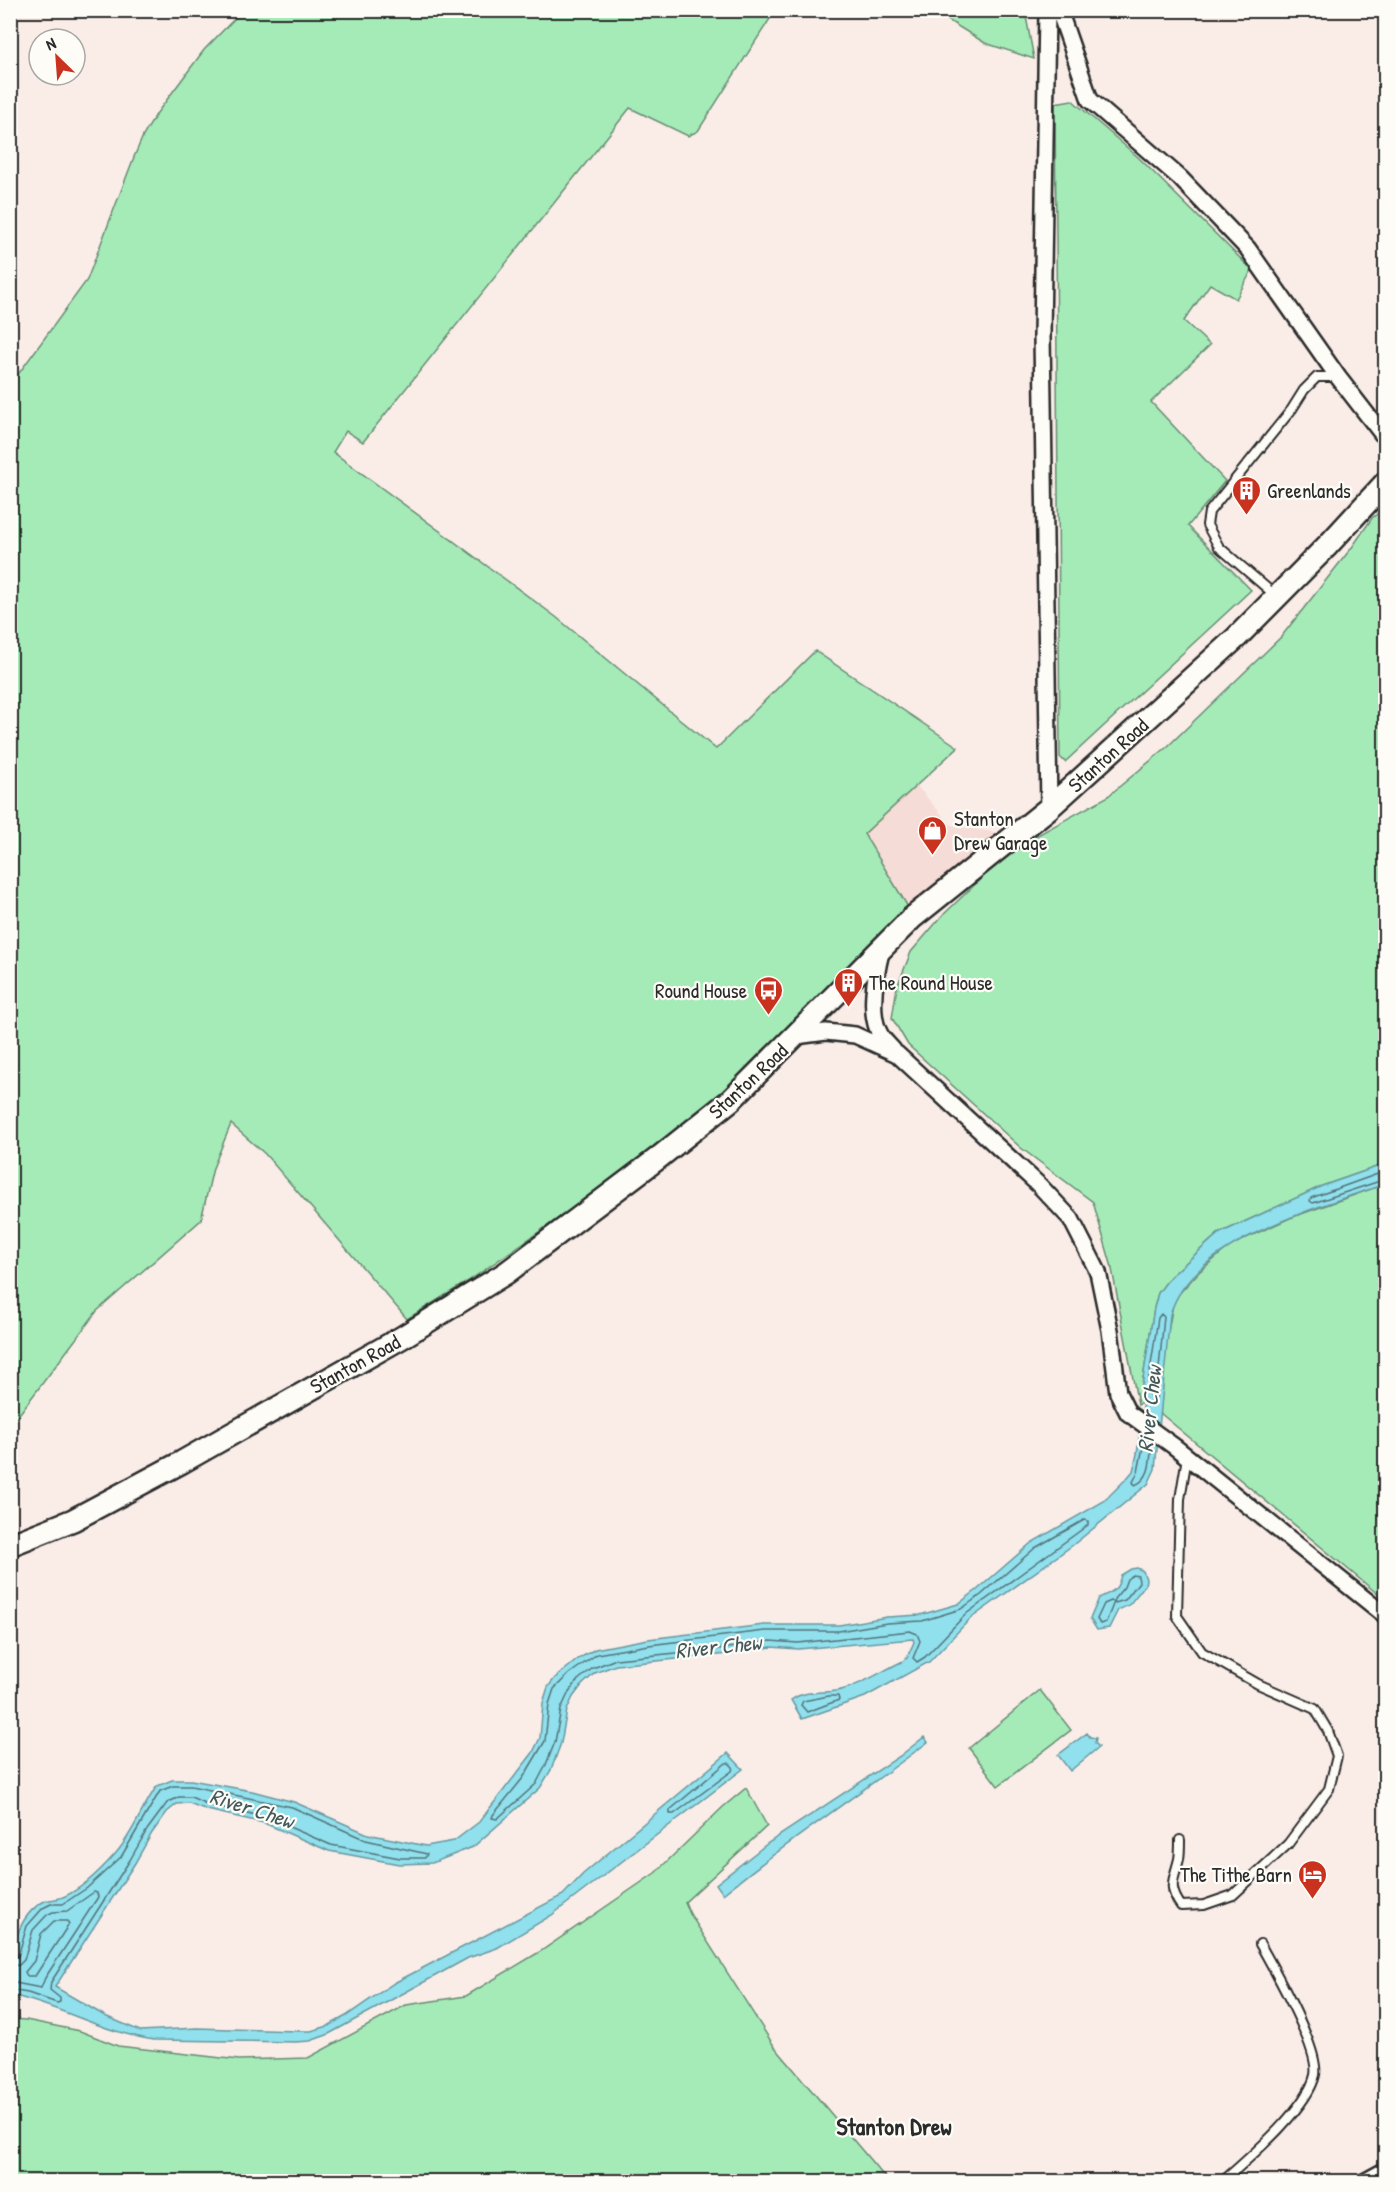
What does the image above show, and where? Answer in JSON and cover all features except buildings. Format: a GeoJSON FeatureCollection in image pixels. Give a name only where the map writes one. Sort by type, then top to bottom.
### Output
{"type":"FeatureCollection","features":[{"type":"Feature","properties":{"kind":"main road","name":"Stanton Road"},"geometry":{"type":"LineString","coordinates":[[10,1545],[73,1520],[182,1462],[401,1338],[506,1272],[657,1159],[731,1100],[912,918],[1049,807],[1237,637],[1386,482]]}},
{"type":"Feature","properties":{"kind":"street"},"geometry":{"type":"LineString","coordinates":[[1047,10],[1042,336],[1049,807]]}},
{"type":"Feature","properties":{"kind":"street"},"geometry":{"type":"LineString","coordinates":[[1059,10],[1090,100],[1180,178],[1248,249],[1338,377],[1386,439]]}},
{"type":"Feature","properties":{"kind":"street"},"geometry":{"type":"LineString","coordinates":[[882,947],[874,981],[874,1012],[879,1034],[897,1054],[1039,1185],[1071,1219],[1098,1272],[1110,1330],[1118,1393],[1128,1413],[1175,1447],[1386,1616]]}},
{"type":"Feature","properties":{"kind":"street"},"geometry":{"type":"LineString","coordinates":[[796,1036],[826,1032],[855,1035],[897,1054]]}},
{"type":"Feature","properties":{"kind":"street"},"geometry":{"type":"LineString","coordinates":[[1364,2181],[1386,2170]]}},
{"type":"Feature","properties":{"kind":"lane"},"geometry":{"type":"LineString","coordinates":[[1277,597],[1219,547],[1207,525],[1209,512],[1304,390],[1317,377],[1338,377]]}},
{"type":"Feature","properties":{"kind":"lane"},"geometry":{"type":"LineString","coordinates":[[1180,1840],[1179,1858],[1171,1882],[1174,1897],[1181,1906],[1204,1905],[1233,1895],[1288,1844],[1329,1789],[1336,1756],[1328,1731],[1315,1709],[1258,1684],[1202,1652],[1177,1616],[1180,1499],[1187,1457]]}},
{"type":"Feature","properties":{"kind":"lane"},"geometry":{"type":"LineString","coordinates":[[1222,2181],[1287,2119],[1304,2098],[1315,2073],[1315,2062],[1300,2024],[1260,1944]]}},
{"type":"Feature","properties":{"kind":"shaded area"},"geometry":{"type":"Polygon","coordinates":[[[916,785],[951,825],[998,833],[908,907],[864,834],[916,785]]]}},
{"type":"Feature","properties":{"kind":"green space"},"geometry":{"type":"Polygon","coordinates":[[[242,11],[775,11],[698,131],[688,136],[630,108],[363,442],[346,431],[333,452],[556,617],[716,749],[815,651],[958,747],[864,834],[908,907],[753,1064],[666,1143],[470,1280],[407,1319],[265,1154],[231,1124],[213,1168],[201,1220],[97,1311],[11,1425],[11,384],[87,280],[134,157],[157,113],[204,50],[242,11]]]}},
{"type":"Feature","properties":{"kind":"green space"},"geometry":{"type":"Polygon","coordinates":[[[933,11],[1025,11],[1034,59],[985,43],[933,11]]]}},
{"type":"Feature","properties":{"kind":"green space"},"geometry":{"type":"Polygon","coordinates":[[[1072,100],[1139,158],[1252,270],[1236,299],[1210,284],[1184,321],[1210,345],[1151,402],[1225,481],[1188,526],[1251,590],[1065,762],[1060,757],[1055,103],[1072,100]]]}},
{"type":"Feature","properties":{"kind":"green space"},"geometry":{"type":"Polygon","coordinates":[[[1385,508],[1385,1164],[1322,1186],[1218,1234],[1170,1277],[1158,1293],[1154,1309],[1141,1392],[1144,1400],[1138,1405],[1111,1264],[1093,1202],[1021,1148],[908,1045],[892,1018],[897,987],[911,952],[942,916],[1012,849],[1107,797],[1167,747],[1281,637],[1353,546],[1372,518],[1385,508]]]}},
{"type":"Feature","properties":{"kind":"green space"},"geometry":{"type":"Polygon","coordinates":[[[1385,1184],[1385,1600],[1160,1413],[1166,1342],[1174,1299],[1199,1272],[1231,1245],[1290,1218],[1385,1184]]]}},
{"type":"Feature","properties":{"kind":"green space"},"geometry":{"type":"Polygon","coordinates":[[[1040,1690],[1071,1730],[998,1786],[969,1748],[1040,1690]]]}},
{"type":"Feature","properties":{"kind":"green space"},"geometry":{"type":"Polygon","coordinates":[[[746,1788],[767,1826],[685,1902],[690,1914],[774,2046],[888,2181],[11,2181],[11,2019],[80,2031],[118,2046],[239,2060],[308,2058],[406,2005],[466,1996],[541,1951],[655,1873],[723,1807],[746,1788]]]}},
{"type":"Feature","properties":{"kind":"water","name":"River Chew"},"geometry":{"type":"Polygon","coordinates":[[[1385,1164],[1385,1184],[1261,1230],[1230,1247],[1203,1267],[1182,1289],[1170,1315],[1155,1469],[1148,1484],[1073,1545],[970,1619],[929,1662],[865,1697],[802,1719],[791,1700],[803,1694],[849,1688],[864,1681],[907,1658],[914,1642],[913,1639],[798,1649],[771,1647],[738,1653],[616,1665],[595,1673],[573,1697],[567,1710],[561,1743],[551,1770],[540,1788],[473,1847],[432,1863],[399,1864],[329,1851],[264,1823],[207,1810],[189,1803],[177,1804],[167,1812],[152,1833],[55,1987],[105,2016],[140,2031],[197,2028],[311,2031],[328,2026],[394,1983],[563,1895],[583,1874],[728,1753],[743,1769],[552,1915],[497,1948],[468,1958],[327,2035],[310,2041],[154,2040],[117,2032],[11,1995],[11,1970],[15,1944],[24,1921],[41,1903],[60,1898],[84,1884],[116,1853],[157,1786],[172,1780],[191,1780],[252,1791],[294,1802],[368,1834],[426,1846],[454,1841],[479,1822],[532,1754],[540,1738],[543,1703],[548,1687],[555,1678],[578,1659],[595,1649],[648,1639],[764,1625],[839,1625],[887,1617],[920,1615],[958,1604],[1031,1543],[1104,1501],[1133,1471],[1144,1400],[1141,1392],[1154,1308],[1158,1293],[1170,1277],[1218,1234],[1322,1186],[1385,1164]]]}},
{"type":"Feature","properties":{"kind":"water"},"geometry":{"type":"Polygon","coordinates":[[[1137,1568],[1143,1571],[1146,1579],[1145,1585],[1129,1605],[1118,1610],[1109,1628],[1097,1630],[1090,1619],[1099,1598],[1114,1590],[1121,1575],[1137,1568]]]}},
{"type":"Feature","properties":{"kind":"water"},"geometry":{"type":"Polygon","coordinates":[[[1087,1733],[1090,1737],[1096,1738],[1095,1743],[1099,1747],[1070,1771],[1058,1755],[1087,1733]]]}},
{"type":"Feature","properties":{"kind":"water"},"geometry":{"type":"Polygon","coordinates":[[[924,1737],[928,1742],[723,1894],[716,1884],[768,1843],[900,1756],[924,1737]]]}},
{"type":"Feature","properties":{"kind":"place","name":"Greenlands"},"geometry":{"type":"Point","coordinates":[1246,516]}},
{"type":"Feature","properties":{"kind":"place","name":"Stanton Drew Garage"},"geometry":{"type":"Point","coordinates":[933,856]}},
{"type":"Feature","properties":{"kind":"place","name":"The Round House"},"geometry":{"type":"Point","coordinates":[848,1008]}},
{"type":"Feature","properties":{"kind":"place","name":"Round House"},"geometry":{"type":"Point","coordinates":[768,1016]}},
{"type":"Feature","properties":{"kind":"place","name":"The Tithe Barn"},"geometry":{"type":"Point","coordinates":[1313,1900]}},
{"type":"Feature","properties":{"kind":"district","name":"Stanton Drew"},"geometry":{"type":"Point","coordinates":[894,2126]}}]}
